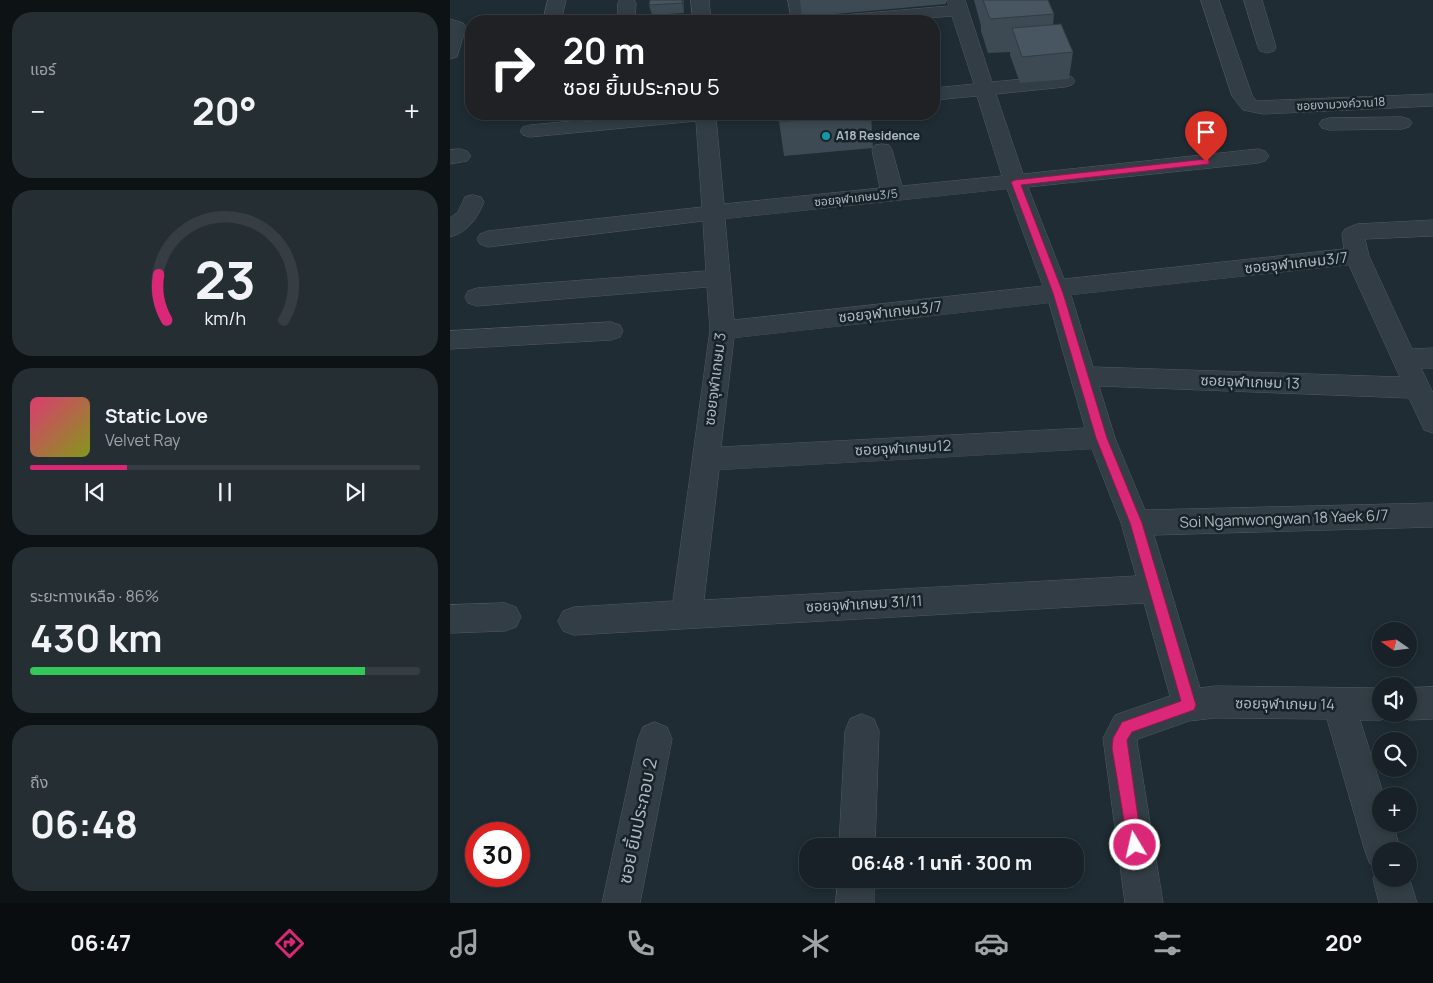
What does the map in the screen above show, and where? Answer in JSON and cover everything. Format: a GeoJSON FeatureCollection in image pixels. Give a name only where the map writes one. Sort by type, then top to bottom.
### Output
{"type":"FeatureCollection","features":[{"type":"Feature","properties":{"kind":"street"},"geometry":{"type":"LineString","coordinates":[[553,15],[557,0]]}},
{"type":"Feature","properties":{"kind":"street"},"geometry":{"type":"LineString","coordinates":[[697,15],[700,0]]}},
{"type":"Feature","properties":{"kind":"street"},"geometry":{"type":"LineString","coordinates":[[797,0],[800,15]]}},
{"type":"Feature","properties":{"kind":"street","name":"ซอยงามวงค์วาน18"},"geometry":{"type":"LineString","coordinates":[[1210,0],[1242,96],[1250,106],[1263,108],[1433,100]]}},
{"type":"Feature","properties":{"kind":"street"},"geometry":{"type":"LineString","coordinates":[[1253,0],[1267,47]]}},
{"type":"Feature","properties":{"kind":"street"},"geometry":{"type":"LineString","coordinates":[[626,15],[627,3]]}},
{"type":"Feature","properties":{"kind":"street"},"geometry":{"type":"LineString","coordinates":[[879,15],[958,5],[1015,182],[1057,291],[1101,438],[1136,523],[1189,705]]}},
{"type":"Feature","properties":{"kind":"street"},"geometry":{"type":"LineString","coordinates":[[450,24],[457,27],[450,54]]}},
{"type":"Feature","properties":{"kind":"street"},"geometry":{"type":"LineString","coordinates":[[940,93],[1065,81]]}},
{"type":"Feature","properties":{"kind":"street"},"geometry":{"type":"LineString","coordinates":[[1346,104],[1358,124]]}},
{"type":"Feature","properties":{"kind":"street"},"geometry":{"type":"LineString","coordinates":[[530,131],[645,120]]}},
{"type":"Feature","properties":{"kind":"street","name":"ซอยจุฬาเกษม 3"},"geometry":{"type":"LineString","coordinates":[[687,614],[722,330],[712,213],[707,120]]}},
{"type":"Feature","properties":{"kind":"street"},"geometry":{"type":"LineString","coordinates":[[1329,124],[1402,123]]}},
{"type":"Feature","properties":{"kind":"street"},"geometry":{"type":"LineString","coordinates":[[882,150],[893,195]]}},
{"type":"Feature","properties":{"kind":"street","name":"ซอยจุฬาเกษม3/5"},"geometry":{"type":"LineString","coordinates":[[488,239],[712,213],[1258,156]]}},
{"type":"Feature","properties":{"kind":"street"},"geometry":{"type":"LineString","coordinates":[[450,229],[467,216],[474,202]]}},
{"type":"Feature","properties":{"kind":"street","name":"ซอยจุฬาเกษม3/7"},"geometry":{"type":"LineString","coordinates":[[722,330],[1057,291],[1355,247],[1353,234],[1357,232],[1433,228]]}},
{"type":"Feature","properties":{"kind":"street"},"geometry":{"type":"LineString","coordinates":[[1355,247],[1433,422]]}},
{"type":"Feature","properties":{"kind":"street"},"geometry":{"type":"LineString","coordinates":[[477,297],[717,278]]}},
{"type":"Feature","properties":{"kind":"street"},"geometry":{"type":"LineString","coordinates":[[450,340],[611,331]]}},
{"type":"Feature","properties":{"kind":"street"},"geometry":{"type":"LineString","coordinates":[[1404,359],[1433,358]]}},
{"type":"Feature","properties":{"kind":"street","name":"ซอยจุฬาเกษม 13"},"geometry":{"type":"LineString","coordinates":[[1083,376],[1418,388]]}},
{"type":"Feature","properties":{"kind":"street","name":"ซอยจุฬาเกษม12"},"geometry":{"type":"LineString","coordinates":[[706,459],[1101,438]]}},
{"type":"Feature","properties":{"kind":"street","name":"Soi Ngamwongwan 18 Yaek 6/7"},"geometry":{"type":"LineString","coordinates":[[1136,523],[1433,516]]}},
{"type":"Feature","properties":{"kind":"street","name":"ซอยจุฬาเกษม 31/11"},"geometry":{"type":"LineString","coordinates":[[574,621],[1154,589]]}},
{"type":"Feature","properties":{"kind":"street"},"geometry":{"type":"LineString","coordinates":[[450,619],[505,617]]}},
{"type":"Feature","properties":{"kind":"street","name":"ซอยจุฬาเกษม 14"},"geometry":{"type":"LineString","coordinates":[[1144,903],[1120,748],[1120,738],[1127,727],[1189,705],[1214,702],[1372,704]]}},
{"type":"Feature","properties":{"kind":"street"},"geometry":{"type":"LineString","coordinates":[[1417,704],[1433,703]]}},
{"type":"Feature","properties":{"kind":"street"},"geometry":{"type":"LineString","coordinates":[[1339,705],[1380,842]]}},
{"type":"Feature","properties":{"kind":"street"},"geometry":{"type":"LineString","coordinates":[[857,838],[862,731]]}},
{"type":"Feature","properties":{"kind":"street","name":"ซอย ยิ้มประกอบ 2"},"geometry":{"type":"LineString","coordinates":[[621,903],[655,739]]}},
{"type":"Feature","properties":{"kind":"street"},"geometry":{"type":"LineString","coordinates":[[1393,887],[1398,903]]}},
{"type":"Feature","properties":{"kind":"street"},"geometry":{"type":"LineString","coordinates":[[855,903],[856,888]]}},
{"type":"Feature","properties":{"kind":"building"},"geometry":{"type":"Polygon","coordinates":[[[650,0],[682,0],[682,3],[649,5],[650,0]]]}},
{"type":"Feature","properties":{"kind":"building"},"geometry":{"type":"Polygon","coordinates":[[[983,0],[1048,0],[1054,14],[990,19],[983,0]]]}},
{"type":"Feature","properties":{"kind":"building"},"geometry":{"type":"Polygon","coordinates":[[[1061,24],[1073,52],[1022,57],[1012,28],[1061,24]]]}},
{"type":"Feature","properties":{"kind":"building"},"geometry":{"type":"Polygon","coordinates":[[[779,120],[800,120],[779,122],[779,120]]]}},
{"type":"Feature","properties":{"kind":"place","name":"A18 Residence"},"geometry":{"type":"Point","coordinates":[826,136]}},
{"type":"Feature","properties":{"kind":"route"},"geometry":{"type":"LineString","coordinates":[[1135,845],[1120,738],[1127,727],[1189,705],[1136,523],[1101,438],[1058,293],[1015,182],[1206,162]]}}]}
